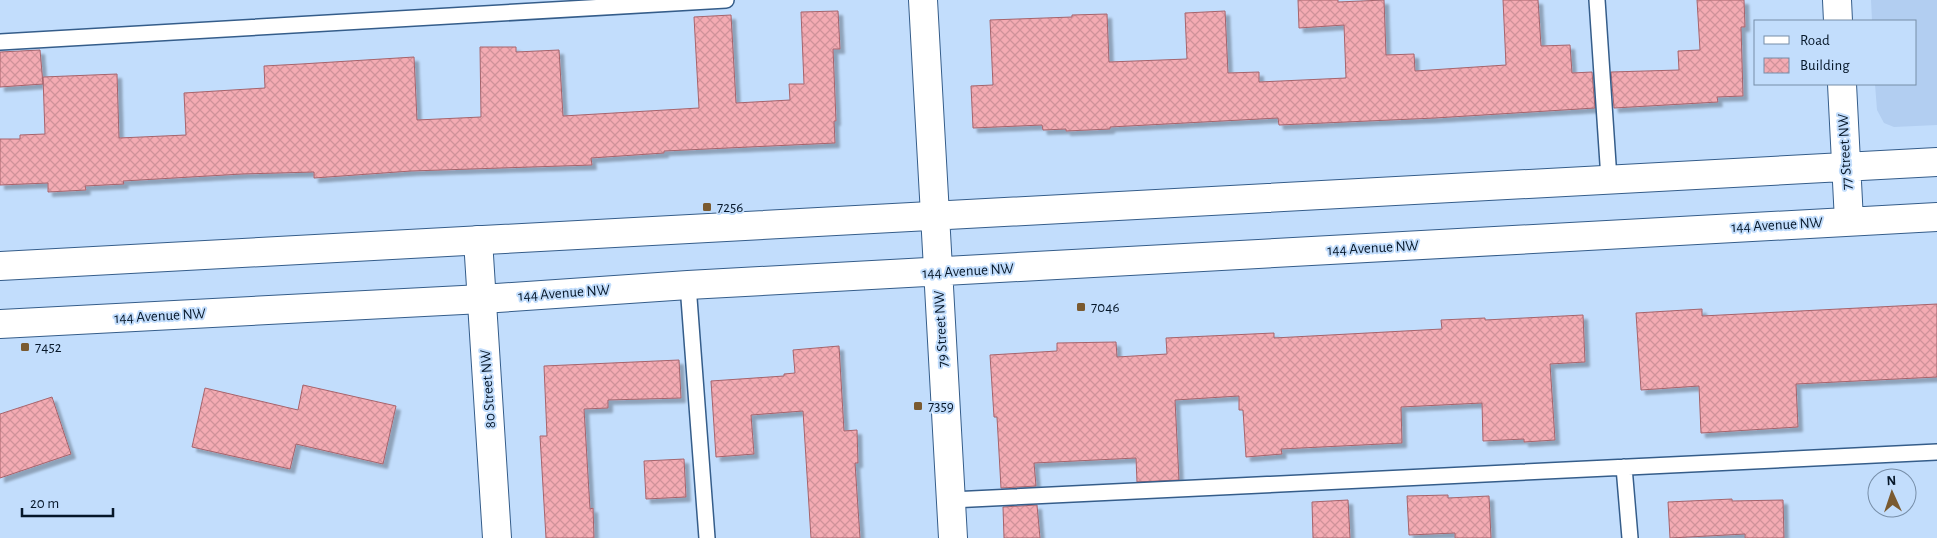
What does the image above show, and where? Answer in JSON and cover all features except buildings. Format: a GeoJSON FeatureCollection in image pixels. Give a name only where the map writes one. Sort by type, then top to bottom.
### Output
{"type":"FeatureCollection","features":[{"type":"Feature","properties":{"kind":"street","name":"79 Street NW"},"geometry":{"type":"LineString","coordinates":[[923,0],[953,538]]}},
{"type":"Feature","properties":{"kind":"street"},"geometry":{"type":"LineString","coordinates":[[1837,0],[1838,20]]}},
{"type":"Feature","properties":{"kind":"street","name":"77 Street NW"},"geometry":{"type":"LineString","coordinates":[[1842,85],[1849,221]]}},
{"type":"Feature","properties":{"kind":"street"},"geometry":{"type":"LineString","coordinates":[[0,266],[1937,162]]}},
{"type":"Feature","properties":{"kind":"street","name":"144 Avenue NW"},"geometry":{"type":"LineString","coordinates":[[0,324],[482,299],[688,285],[1937,217]]}},
{"type":"Feature","properties":{"kind":"street","name":"80 Street NW"},"geometry":{"type":"LineString","coordinates":[[478,240],[497,538]]}},
{"type":"Feature","properties":{"kind":"lane"},"geometry":{"type":"LineString","coordinates":[[0,42],[726,0]]}},
{"type":"Feature","properties":{"kind":"lane"},"geometry":{"type":"LineString","coordinates":[[1597,0],[1609,179]]}},
{"type":"Feature","properties":{"kind":"lane"},"geometry":{"type":"LineString","coordinates":[[688,285],[707,538]]}},
{"type":"Feature","properties":{"kind":"lane"},"geometry":{"type":"LineString","coordinates":[[951,500],[1937,452]]}},
{"type":"Feature","properties":{"kind":"lane"},"geometry":{"type":"LineString","coordinates":[[1624,467],[1630,538]]}},
{"type":"Feature","properties":{"kind":"shaded area"},"geometry":{"type":"Polygon","coordinates":[[[1871,0],[1937,0],[1937,125],[1894,127],[1884,123],[1877,110],[1875,85],[1917,85],[1917,20],[1872,20],[1871,0]]]}},
{"type":"Feature","properties":{"kind":"place","name":"7256"},"geometry":{"type":"Point","coordinates":[707,207]}},
{"type":"Feature","properties":{"kind":"place","name":"7046"},"geometry":{"type":"Point","coordinates":[1081,307]}},
{"type":"Feature","properties":{"kind":"place","name":"7452"},"geometry":{"type":"Point","coordinates":[25,347]}},
{"type":"Feature","properties":{"kind":"place","name":"7359"},"geometry":{"type":"Point","coordinates":[918,406]}}]}
